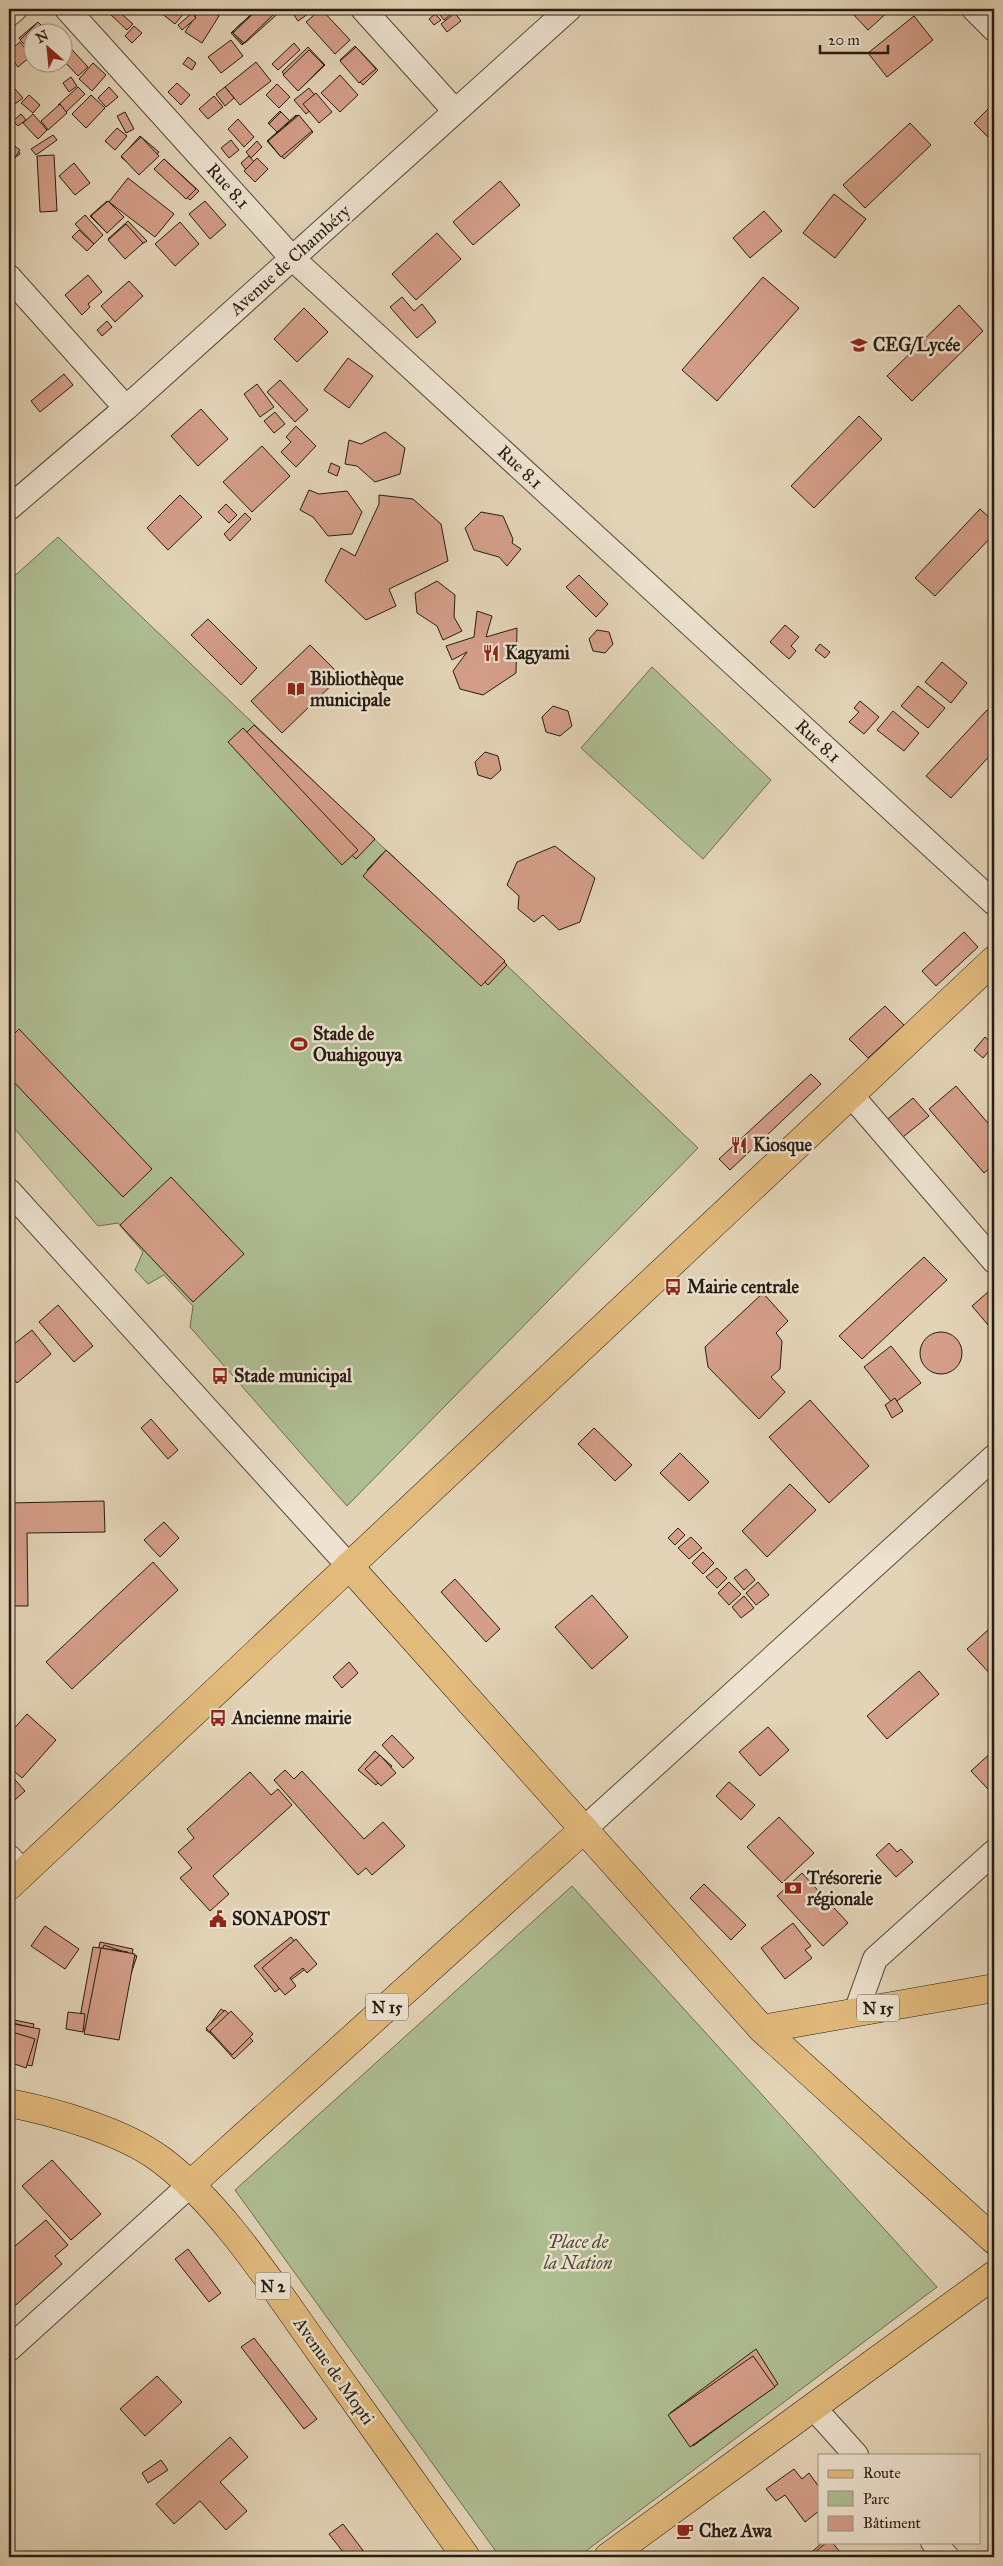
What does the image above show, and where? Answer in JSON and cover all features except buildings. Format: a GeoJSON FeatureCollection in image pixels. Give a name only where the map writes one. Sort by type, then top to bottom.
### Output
{"type":"FeatureCollection","features":[{"type":"Feature","properties":{"kind":"main road"},"geometry":{"type":"LineString","coordinates":[[13,1871],[349,1566],[994,960]]}},
{"type":"Feature","properties":{"kind":"main road"},"geometry":{"type":"LineString","coordinates":[[349,1566],[762,2029],[994,2240]]}},
{"type":"Feature","properties":{"kind":"main road","name":"N 15"},"geometry":{"type":"LineString","coordinates":[[190,2186],[584,1828]]}},
{"type":"Feature","properties":{"kind":"main road","name":"N 15"},"geometry":{"type":"LineString","coordinates":[[762,2029],[994,1988]]}},
{"type":"Feature","properties":{"kind":"main road","name":"Avenue de Mopti"},"geometry":{"type":"LineString","coordinates":[[9,2103],[46,2110],[124,2138],[160,2159],[190,2186],[247,2249],[466,2557]]}},
{"type":"Feature","properties":{"kind":"main road"},"geometry":{"type":"LineString","coordinates":[[608,2557],[994,2275]]}},
{"type":"Feature","properties":{"kind":"street"},"geometry":{"type":"LineString","coordinates":[[9,14],[15,9]]}},
{"type":"Feature","properties":{"kind":"street","name":"Rue 8.1"},"geometry":{"type":"LineString","coordinates":[[67,9],[292,258],[994,903]]}},
{"type":"Feature","properties":{"kind":"street"},"geometry":{"type":"LineString","coordinates":[[363,9],[455,111]]}},
{"type":"Feature","properties":{"kind":"street","name":"Avenue de Chambéry"},"geometry":{"type":"LineString","coordinates":[[9,508],[126,408],[569,9]]}},
{"type":"Feature","properties":{"kind":"street"},"geometry":{"type":"LineString","coordinates":[[974,9],[994,29]]}},
{"type":"Feature","properties":{"kind":"street"},"geometry":{"type":"LineString","coordinates":[[9,277],[126,408]]}},
{"type":"Feature","properties":{"kind":"street"},"geometry":{"type":"LineString","coordinates":[[851,1095],[994,1261]]}},
{"type":"Feature","properties":{"kind":"street"},"geometry":{"type":"LineString","coordinates":[[9,1191],[349,1566]]}},
{"type":"Feature","properties":{"kind":"street"},"geometry":{"type":"LineString","coordinates":[[584,1828],[994,1458]]}},
{"type":"Feature","properties":{"kind":"street"},"geometry":{"type":"LineString","coordinates":[[856,2012],[875,1959],[994,1852]]}},
{"type":"Feature","properties":{"kind":"street"},"geometry":{"type":"LineString","coordinates":[[9,2349],[190,2186]]}},
{"type":"Feature","properties":{"kind":"street"},"geometry":{"type":"LineString","coordinates":[[814,2407],[855,2454]]}},
{"type":"Feature","properties":{"kind":"street"},"geometry":{"type":"LineString","coordinates":[[935,2544],[947,2557]]}},
{"type":"Feature","properties":{"kind":"green space","name":"Stade de Ouahigouya"},"geometry":{"type":"Polygon","coordinates":[[[58,537],[698,1148],[347,1506],[190,1327],[193,1306],[164,1275],[148,1284],[135,1270],[143,1252],[118,1223],[98,1226],[9,1122],[9,581],[58,537]]]}},
{"type":"Feature","properties":{"kind":"green space"},"geometry":{"type":"Polygon","coordinates":[[[652,667],[771,780],[703,859],[581,748],[652,667]]]}},
{"type":"Feature","properties":{"kind":"green space","name":"Place de la Nation"},"geometry":{"type":"Polygon","coordinates":[[[572,1886],[937,2287],[578,2557],[500,2557],[235,2190],[572,1886]]]}},
{"type":"Feature","properties":{"kind":"place","name":"CEG/Lycée"},"geometry":{"type":"Point","coordinates":[859,345]}},
{"type":"Feature","properties":{"kind":"place","name":"Kagyami"},"geometry":{"type":"Point","coordinates":[491,653]}},
{"type":"Feature","properties":{"kind":"place","name":"Bibliothèque municipale"},"geometry":{"type":"Point","coordinates":[296,689]}},
{"type":"Feature","properties":{"kind":"place","name":"Stade de Ouahigouya"},"geometry":{"type":"Point","coordinates":[299,1044]}},
{"type":"Feature","properties":{"kind":"place","name":"Kiosque"},"geometry":{"type":"Point","coordinates":[739,1145]}},
{"type":"Feature","properties":{"kind":"place","name":"Mairie centrale"},"geometry":{"type":"Point","coordinates":[673,1287]}},
{"type":"Feature","properties":{"kind":"place","name":"Stade municipal"},"geometry":{"type":"Point","coordinates":[220,1376]}},
{"type":"Feature","properties":{"kind":"place","name":"Ancienne mairie"},"geometry":{"type":"Point","coordinates":[218,1718]}},
{"type":"Feature","properties":{"kind":"place","name":"Trésorerie régionale"},"geometry":{"type":"Point","coordinates":[793,1888]}},
{"type":"Feature","properties":{"kind":"place","name":"SONAPOST"},"geometry":{"type":"Point","coordinates":[218,1919]}},
{"type":"Feature","properties":{"kind":"place","name":"Chez Awa"},"geometry":{"type":"Point","coordinates":[685,2531]}}]}
